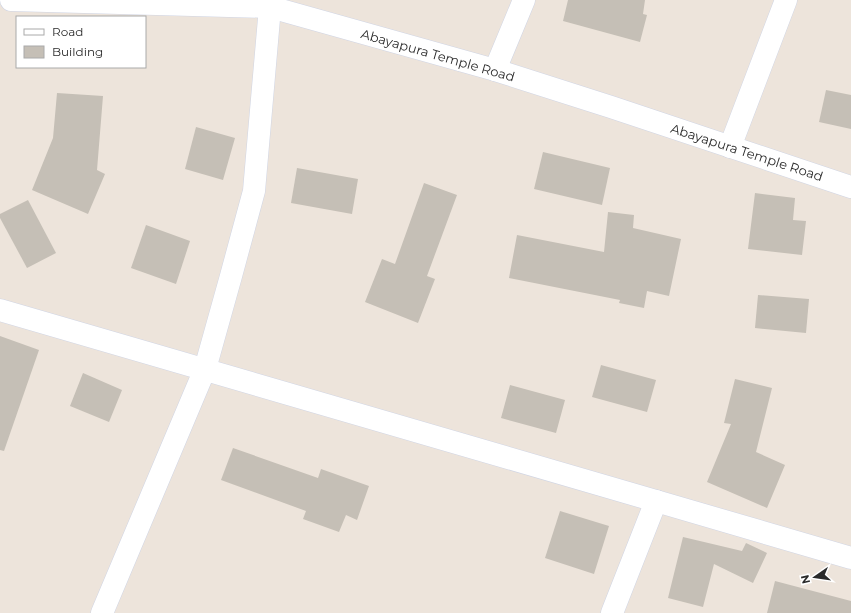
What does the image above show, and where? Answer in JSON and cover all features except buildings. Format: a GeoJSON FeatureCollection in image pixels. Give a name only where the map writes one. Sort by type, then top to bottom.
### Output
{"type":"FeatureCollection","features":[{"type":"Feature","properties":{"kind":"street","name":"Abayapura Temple Road"},"geometry":{"type":"LineString","coordinates":[[11,0],[270,7],[495,70],[612,107],[851,187]]}},
{"type":"Feature","properties":{"kind":"street"},"geometry":{"type":"LineString","coordinates":[[495,70],[524,0]]}},
{"type":"Feature","properties":{"kind":"street"},"geometry":{"type":"LineString","coordinates":[[730,147],[786,0]]}},
{"type":"Feature","properties":{"kind":"street"},"geometry":{"type":"LineString","coordinates":[[102,613],[205,369],[254,191],[270,7]]}},
{"type":"Feature","properties":{"kind":"street"},"geometry":{"type":"LineString","coordinates":[[0,310],[851,558]]}},
{"type":"Feature","properties":{"kind":"street"},"geometry":{"type":"LineString","coordinates":[[612,613],[656,500]]}}]}
